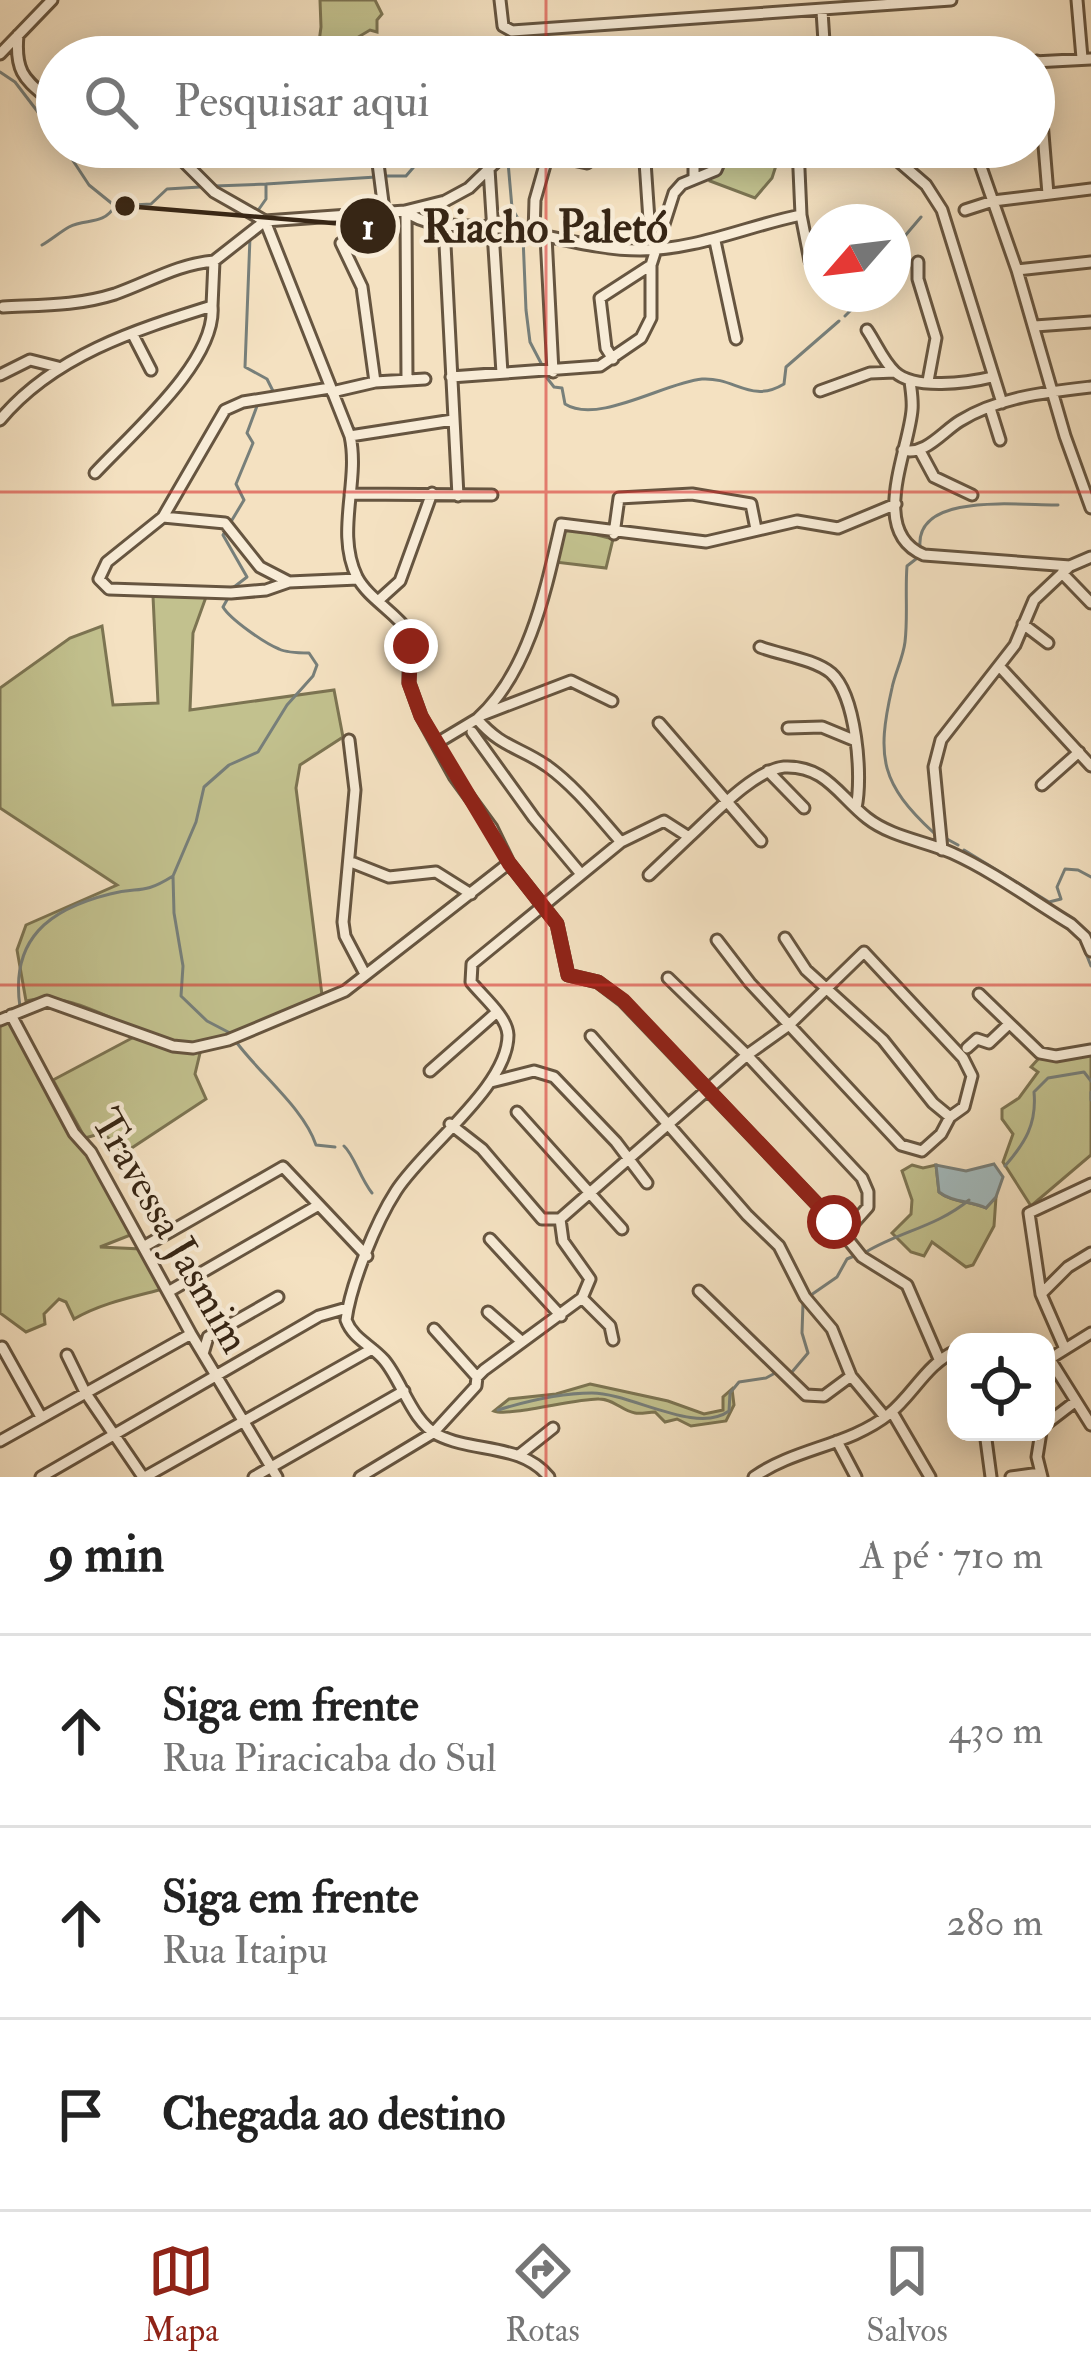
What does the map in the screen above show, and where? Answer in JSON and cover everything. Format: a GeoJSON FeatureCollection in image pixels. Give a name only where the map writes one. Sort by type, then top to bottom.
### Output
{"type":"FeatureCollection","features":[{"type":"Feature","properties":{"kind":"street"},"geometry":{"type":"LineString","coordinates":[[0,55],[52,0]]}},
{"type":"Feature","properties":{"kind":"street"},"geometry":{"type":"LineString","coordinates":[[500,0],[502,26],[512,31],[783,6],[950,0]]}},
{"type":"Feature","properties":{"kind":"street"},"geometry":{"type":"LineString","coordinates":[[1055,60],[1087,58],[1077,0]]}},
{"type":"Feature","properties":{"kind":"street"},"geometry":{"type":"LineString","coordinates":[[18,35],[17,59],[23,78],[36,89]]}},
{"type":"Feature","properties":{"kind":"street"},"geometry":{"type":"LineString","coordinates":[[190,168],[214,192],[265,221],[350,436],[354,463],[347,525],[358,579],[409,632],[412,698],[509,863],[560,932],[570,977],[593,980],[613,992],[873,1265],[907,1285],[939,1359]]}},
{"type":"Feature","properties":{"kind":"street"},"geometry":{"type":"LineString","coordinates":[[379,168],[384,210]]}},
{"type":"Feature","properties":{"kind":"street"},"geometry":{"type":"LineString","coordinates":[[534,234],[535,200],[544,168]]}},
{"type":"Feature","properties":{"kind":"street"},"geometry":{"type":"LineString","coordinates":[[645,168],[655,249]]}},
{"type":"Feature","properties":{"kind":"street"},"geometry":{"type":"LineString","coordinates":[[694,168],[694,178]]}},
{"type":"Feature","properties":{"kind":"street"},"geometry":{"type":"LineString","coordinates":[[451,376],[553,372],[600,366],[613,359],[648,329],[651,265],[674,193],[717,168]]}},
{"type":"Feature","properties":{"kind":"street"},"geometry":{"type":"LineString","coordinates":[[799,168],[803,225]]}},
{"type":"Feature","properties":{"kind":"street"},"geometry":{"type":"LineString","coordinates":[[906,168],[926,185],[943,210],[1002,404]]}},
{"type":"Feature","properties":{"kind":"street"},"geometry":{"type":"LineString","coordinates":[[981,168],[1091,508]]}},
{"type":"Feature","properties":{"kind":"street"},"geometry":{"type":"LineString","coordinates":[[1045,168],[1048,194]]}},
{"type":"Feature","properties":{"kind":"street"},"geometry":{"type":"LineString","coordinates":[[405,212],[460,195],[489,169]]}},
{"type":"Feature","properties":{"kind":"street"},"geometry":{"type":"LineString","coordinates":[[489,169],[502,373]]}},
{"type":"Feature","properties":{"kind":"street"},"geometry":{"type":"LineString","coordinates":[[965,210],[993,201],[1091,189]]}},
{"type":"Feature","properties":{"kind":"street"},"geometry":{"type":"LineString","coordinates":[[3,307],[68,306],[111,295],[173,270],[214,261],[265,221],[384,210],[444,226],[492,227],[632,250],[715,241],[754,225],[801,215]]}},
{"type":"Feature","properties":{"kind":"street"},"geometry":{"type":"LineString","coordinates":[[405,212],[406,380]]}},
{"type":"Feature","properties":{"kind":"street"},"geometry":{"type":"LineString","coordinates":[[444,226],[458,496]]}},
{"type":"Feature","properties":{"kind":"street"},"geometry":{"type":"LineString","coordinates":[[546,236],[553,372]]}},
{"type":"Feature","properties":{"kind":"street"},"geometry":{"type":"LineString","coordinates":[[715,241],[736,339]]}},
{"type":"Feature","properties":{"kind":"street"},"geometry":{"type":"LineString","coordinates":[[340,243],[362,287],[375,382]]}},
{"type":"Feature","properties":{"kind":"street"},"geometry":{"type":"LineString","coordinates":[[95,473],[198,355],[212,324],[214,261]]}},
{"type":"Feature","properties":{"kind":"street"},"geometry":{"type":"LineString","coordinates":[[918,262],[916,274],[935,338],[928,380]]}},
{"type":"Feature","properties":{"kind":"street"},"geometry":{"type":"LineString","coordinates":[[1018,270],[1091,262]]}},
{"type":"Feature","properties":{"kind":"street"},"geometry":{"type":"LineString","coordinates":[[613,359],[605,348],[600,298],[651,265]]}},
{"type":"Feature","properties":{"kind":"street"},"geometry":{"type":"LineString","coordinates":[[0,420],[58,367],[132,333],[212,306]]}},
{"type":"Feature","properties":{"kind":"street"},"geometry":{"type":"LineString","coordinates":[[1035,326],[1091,322]]}},
{"type":"Feature","properties":{"kind":"street"},"geometry":{"type":"LineString","coordinates":[[867,330],[895,372],[910,380],[956,385],[992,377]]}},
{"type":"Feature","properties":{"kind":"street"},"geometry":{"type":"LineString","coordinates":[[132,333],[151,370]]}},
{"type":"Feature","properties":{"kind":"street"},"geometry":{"type":"LineString","coordinates":[[0,375],[31,360],[58,367]]}},
{"type":"Feature","properties":{"kind":"street"},"geometry":{"type":"LineString","coordinates":[[820,391],[870,373],[895,372]]}},
{"type":"Feature","properties":{"kind":"street"},"geometry":{"type":"LineString","coordinates":[[358,579],[289,582],[231,593],[103,586],[100,574],[107,562],[163,518],[230,406],[375,382],[425,379]]}},
{"type":"Feature","properties":{"kind":"street"},"geometry":{"type":"LineString","coordinates":[[910,380],[913,409],[896,472],[903,538],[919,554],[1066,570],[1091,602]]}},
{"type":"Feature","properties":{"kind":"street"},"geometry":{"type":"LineString","coordinates":[[903,450],[920,451],[958,423],[990,408],[1053,391],[1091,387]]}},
{"type":"Feature","properties":{"kind":"street"},"geometry":{"type":"LineString","coordinates":[[990,408],[1000,440]]}},
{"type":"Feature","properties":{"kind":"street"},"geometry":{"type":"LineString","coordinates":[[350,436],[453,420]]}},
{"type":"Feature","properties":{"kind":"street"},"geometry":{"type":"LineString","coordinates":[[920,451],[934,477],[972,495]]}},
{"type":"Feature","properties":{"kind":"street"},"geometry":{"type":"LineString","coordinates":[[379,600],[401,578],[433,493]]}},
{"type":"Feature","properties":{"kind":"street"},"geometry":{"type":"LineString","coordinates":[[350,494],[492,495]]}},
{"type":"Feature","properties":{"kind":"street"},"geometry":{"type":"LineString","coordinates":[[614,534],[619,499],[684,494],[752,504],[756,530]]}},
{"type":"Feature","properties":{"kind":"street"},"geometry":{"type":"LineString","coordinates":[[479,717],[530,637],[561,524],[706,542],[797,521],[838,528],[896,504]]}},
{"type":"Feature","properties":{"kind":"street"},"geometry":{"type":"LineString","coordinates":[[163,518],[225,523],[260,568],[289,582]]}},
{"type":"Feature","properties":{"kind":"street"},"geometry":{"type":"LineString","coordinates":[[942,850],[934,789],[941,740],[1015,645],[1028,607],[1066,570],[1091,557]]}},
{"type":"Feature","properties":{"kind":"street"},"geometry":{"type":"LineString","coordinates":[[1023,623],[1048,643]]}},
{"type":"Feature","properties":{"kind":"street"},"geometry":{"type":"LineString","coordinates":[[760,647],[830,672],[847,695],[861,775],[856,808]]}},
{"type":"Feature","properties":{"kind":"street"},"geometry":{"type":"LineString","coordinates":[[1000,667],[1091,766]]}},
{"type":"Feature","properties":{"kind":"street"},"geometry":{"type":"LineString","coordinates":[[437,743],[479,717],[571,680],[612,701]]}},
{"type":"Feature","properties":{"kind":"street"},"geometry":{"type":"LineString","coordinates":[[479,717],[501,744],[534,758],[566,781],[621,842]]}},
{"type":"Feature","properties":{"kind":"street"},"geometry":{"type":"LineString","coordinates":[[659,723],[760,841]]}},
{"type":"Feature","properties":{"kind":"street"},"geometry":{"type":"LineString","coordinates":[[788,728],[822,727],[856,741]]}},
{"type":"Feature","properties":{"kind":"street"},"geometry":{"type":"LineString","coordinates":[[472,732],[581,874]]}},
{"type":"Feature","properties":{"kind":"street"},"geometry":{"type":"LineString","coordinates":[[349,740],[355,790],[344,928],[365,974]]}},
{"type":"Feature","properties":{"kind":"street"},"geometry":{"type":"LineString","coordinates":[[1042,785],[1079,752]]}},
{"type":"Feature","properties":{"kind":"street"},"geometry":{"type":"LineString","coordinates":[[650,875],[768,771],[790,767],[820,774],[870,821],[964,860],[1072,924],[1091,951]]}},
{"type":"Feature","properties":{"kind":"street"},"geometry":{"type":"LineString","coordinates":[[768,771],[804,808]]}},
{"type":"Feature","properties":{"kind":"street"},"geometry":{"type":"LineString","coordinates":[[549,1477],[519,1455],[464,1445],[433,1433],[372,1349],[347,1324],[347,1308],[396,1191],[450,1124],[485,1093],[508,1039],[506,1026],[471,982],[470,968],[621,842],[664,821],[688,837]]}},
{"type":"Feature","properties":{"kind":"street"},"geometry":{"type":"LineString","coordinates":[[351,862],[389,877],[436,872],[471,894]]}},
{"type":"Feature","properties":{"kind":"street"},"geometry":{"type":"LineString","coordinates":[[6,1018],[40,1002],[54,1002],[173,1046],[204,1047],[228,1040],[345,991],[509,863]]}},
{"type":"Feature","properties":{"kind":"street"},"geometry":{"type":"LineString","coordinates":[[784,938],[826,991],[883,1040],[933,1103],[950,1117]]}},
{"type":"Feature","properties":{"kind":"street"},"geometry":{"type":"LineString","coordinates":[[450,1124],[482,1150],[542,1219],[560,1219],[747,1054],[789,1024],[865,952],[970,1070],[967,1101],[929,1146],[922,1151],[908,1150],[789,1024],[717,940]]}},
{"type":"Feature","properties":{"kind":"street"},"geometry":{"type":"LineString","coordinates":[[668,978],[747,1054],[865,1184],[868,1207],[844,1234]]}},
{"type":"Feature","properties":{"kind":"street"},"geometry":{"type":"LineString","coordinates":[[979,994],[1045,1056],[1091,1050]]}},
{"type":"Feature","properties":{"kind":"street"},"geometry":{"type":"LineString","coordinates":[[430,1071],[496,1012]]}},
{"type":"Feature","properties":{"kind":"street","name":"Travessa Jasmim"},"geometry":{"type":"LineString","coordinates":[[6,1018],[74,1133],[92,1153],[190,1334],[274,1472]]}},
{"type":"Feature","properties":{"kind":"street"},"geometry":{"type":"LineString","coordinates":[[967,1048],[977,1039],[989,1043],[1009,1024]]}},
{"type":"Feature","properties":{"kind":"street"},"geometry":{"type":"LineString","coordinates":[[591,1036],[779,1246],[805,1297],[832,1328],[851,1376],[888,1414],[929,1477]]}},
{"type":"Feature","properties":{"kind":"street"},"geometry":{"type":"LineString","coordinates":[[491,1082],[526,1072],[554,1077],[647,1183]]}},
{"type":"Feature","properties":{"kind":"street"},"geometry":{"type":"LineString","coordinates":[[517,1112],[622,1229]]}},
{"type":"Feature","properties":{"kind":"street"},"geometry":{"type":"LineString","coordinates":[[145,1246],[283,1167],[367,1256]]}},
{"type":"Feature","properties":{"kind":"street"},"geometry":{"type":"LineString","coordinates":[[1065,1348],[1041,1294],[1029,1213],[1091,1184]]}},
{"type":"Feature","properties":{"kind":"street"},"geometry":{"type":"LineString","coordinates":[[168,1292],[317,1206]]}},
{"type":"Feature","properties":{"kind":"street"},"geometry":{"type":"LineString","coordinates":[[361,1477],[433,1433],[476,1386],[477,1377],[520,1340],[582,1298],[590,1279],[563,1240],[560,1219]]}},
{"type":"Feature","properties":{"kind":"street"},"geometry":{"type":"LineString","coordinates":[[490,1239],[561,1316]]}},
{"type":"Feature","properties":{"kind":"street"},"geometry":{"type":"LineString","coordinates":[[1041,1294],[1068,1267],[1091,1253]]}},
{"type":"Feature","properties":{"kind":"street"},"geometry":{"type":"LineString","coordinates":[[699,1292],[806,1395],[824,1396],[851,1376]]}},
{"type":"Feature","properties":{"kind":"street"},"geometry":{"type":"LineString","coordinates":[[203,1354],[208,1337],[278,1297]]}},
{"type":"Feature","properties":{"kind":"street"},"geometry":{"type":"LineString","coordinates":[[582,1298],[610,1327],[613,1340]]}},
{"type":"Feature","properties":{"kind":"street"},"geometry":{"type":"LineString","coordinates":[[41,1477],[319,1316],[347,1308]]}},
{"type":"Feature","properties":{"kind":"street"},"geometry":{"type":"LineString","coordinates":[[488,1312],[520,1340]]}},
{"type":"Feature","properties":{"kind":"street"},"geometry":{"type":"LineString","coordinates":[[434,1330],[477,1377]]}},
{"type":"Feature","properties":{"kind":"street"},"geometry":{"type":"LineString","coordinates":[[1055,1354],[1091,1333]]}},
{"type":"Feature","properties":{"kind":"street"},"geometry":{"type":"LineString","coordinates":[[0,1441],[190,1334]]}},
{"type":"Feature","properties":{"kind":"street"},"geometry":{"type":"LineString","coordinates":[[2,1347],[41,1418]]}},
{"type":"Feature","properties":{"kind":"street"},"geometry":{"type":"LineString","coordinates":[[68,1354],[86,1392],[144,1477],[372,1349]]}},
{"type":"Feature","properties":{"kind":"street"},"geometry":{"type":"LineString","coordinates":[[754,1477],[774,1463],[837,1441],[888,1414],[947,1356]]}},
{"type":"Feature","properties":{"kind":"street"},"geometry":{"type":"LineString","coordinates":[[1055,1370],[1091,1425]]}},
{"type":"Feature","properties":{"kind":"street"},"geometry":{"type":"LineString","coordinates":[[254,1477],[274,1472],[404,1391]]}},
{"type":"Feature","properties":{"kind":"street"},"geometry":{"type":"LineString","coordinates":[[1055,1417],[1076,1401]]}},
{"type":"Feature","properties":{"kind":"street"},"geometry":{"type":"LineString","coordinates":[[519,1455],[553,1427]]}},
{"type":"Feature","properties":{"kind":"street"},"geometry":{"type":"LineString","coordinates":[[837,1441],[856,1477]]}},
{"type":"Feature","properties":{"kind":"street"},"geometry":{"type":"LineString","coordinates":[[986,1441],[991,1477]]}},
{"type":"Feature","properties":{"kind":"street"},"geometry":{"type":"LineString","coordinates":[[1011,1477],[1041,1475],[1040,1441]]}},
{"type":"Feature","properties":{"kind":"shaded area"},"geometry":{"type":"Polygon","coordinates":[[[320,0],[375,0],[382,14],[377,32],[360,36],[320,36],[320,0]]]}},
{"type":"Feature","properties":{"kind":"shaded area"},"geometry":{"type":"Polygon","coordinates":[[[713,168],[775,168],[755,198],[710,181],[713,168]]]}},
{"type":"Feature","properties":{"kind":"shaded area"},"geometry":{"type":"Polygon","coordinates":[[[562,526],[613,539],[606,568],[555,562],[562,526]]]}},
{"type":"Feature","properties":{"kind":"shaded area"},"geometry":{"type":"Polygon","coordinates":[[[153,596],[206,597],[193,633],[190,710],[334,690],[343,737],[300,765],[296,788],[322,995],[238,1033],[204,1042],[168,1040],[67,1001],[26,1001],[17,950],[26,925],[117,885],[0,808],[0,688],[70,638],[102,626],[113,705],[158,703],[153,596]]]}},
{"type":"Feature","properties":{"kind":"shaded area"},"geometry":{"type":"Polygon","coordinates":[[[9,1020],[133,1234],[100,1247],[141,1249],[163,1289],[74,1319],[66,1302],[59,1299],[44,1314],[45,1324],[26,1332],[0,1313],[0,1025],[9,1020]]]}},
{"type":"Feature","properties":{"kind":"shaded area"},"geometry":{"type":"Polygon","coordinates":[[[134,1037],[200,1053],[195,1074],[206,1099],[124,1153],[103,1133],[85,1138],[53,1080],[134,1037]]]}},
{"type":"Feature","properties":{"kind":"shaded area"},"geometry":{"type":"Polygon","coordinates":[[[1091,1053],[1091,1155],[1031,1206],[1003,1162],[1013,1134],[1002,1119],[1002,1109],[1019,1098],[1038,1072],[1031,1067],[1040,1057],[1091,1053]]]}},
{"type":"Feature","properties":{"kind":"shaded area"},"geometry":{"type":"Polygon","coordinates":[[[912,1165],[936,1165],[939,1192],[949,1198],[986,1208],[996,1197],[994,1226],[973,1265],[966,1267],[932,1242],[924,1256],[911,1252],[892,1233],[911,1214],[912,1200],[902,1171],[912,1165]]]}},
{"type":"Feature","properties":{"kind":"shaded area"},"geometry":{"type":"Polygon","coordinates":[[[590,1384],[704,1414],[723,1410],[723,1397],[732,1389],[734,1405],[726,1421],[691,1426],[599,1399],[494,1411],[509,1399],[556,1394],[590,1384]]]}},
{"type":"Feature","properties":{"kind":"water"},"geometry":{"type":"Polygon","coordinates":[[[994,1164],[1003,1177],[986,1208],[939,1192],[936,1165],[966,1171],[994,1164]]]}},
{"type":"Feature","properties":{"kind":"waterway"},"geometry":{"type":"LineString","coordinates":[[0,72],[15,82],[36,110]]}},
{"type":"Feature","properties":{"kind":"waterway"},"geometry":{"type":"LineString","coordinates":[[78,168],[89,185],[115,206],[151,204],[167,189],[200,187]]}},
{"type":"Feature","properties":{"kind":"waterway"},"geometry":{"type":"LineString","coordinates":[[386,176],[406,176],[413,168]]}},
{"type":"Feature","properties":{"kind":"waterway"},"geometry":{"type":"LineString","coordinates":[[509,168],[512,208],[522,226]]}},
{"type":"Feature","properties":{"kind":"waterway"},"geometry":{"type":"LineString","coordinates":[[266,184],[376,177]]}},
{"type":"Feature","properties":{"kind":"waterway"},"geometry":{"type":"LineString","coordinates":[[215,186],[266,184],[266,199],[259,209]]}},
{"type":"Feature","properties":{"kind":"waterway"},"geometry":{"type":"LineString","coordinates":[[42,245],[75,224],[100,219],[115,206]]}},
{"type":"Feature","properties":{"kind":"waterway"},"geometry":{"type":"LineString","coordinates":[[911,229],[921,217]]}},
{"type":"Feature","properties":{"kind":"waterway"},"geometry":{"type":"LineString","coordinates":[[250,237],[245,367],[267,379],[270,394]]}},
{"type":"Feature","properties":{"kind":"waterway"},"geometry":{"type":"LineString","coordinates":[[523,237],[530,342],[542,365]]}},
{"type":"Feature","properties":{"kind":"waterway"},"geometry":{"type":"LineString","coordinates":[[845,316],[849,312]]}},
{"type":"Feature","properties":{"kind":"waterway"},"geometry":{"type":"LineString","coordinates":[[547,378],[554,387],[562,388],[565,404],[579,409],[613,406],[702,379],[762,391],[784,384],[786,367],[839,321]]}},
{"type":"Feature","properties":{"kind":"waterway"},"geometry":{"type":"LineString","coordinates":[[232,520],[244,500],[236,484],[253,443],[247,433],[257,406]]}},
{"type":"Feature","properties":{"kind":"waterway"},"geometry":{"type":"LineString","coordinates":[[920,546],[923,528],[953,509],[1058,505]]}},
{"type":"Feature","properties":{"kind":"waterway"},"geometry":{"type":"LineString","coordinates":[[226,530],[223,535],[247,577],[234,587]]}},
{"type":"Feature","properties":{"kind":"waterway"},"geometry":{"type":"LineString","coordinates":[[916,559],[907,566],[905,642],[887,712],[884,752],[893,784],[934,833]]}},
{"type":"Feature","properties":{"kind":"waterway"},"geometry":{"type":"LineString","coordinates":[[228,598],[223,607],[248,630],[282,650],[309,653],[317,665],[258,752],[229,765],[204,787],[196,822],[173,876],[183,966],[181,996],[207,1021],[230,1033]]}},
{"type":"Feature","properties":{"kind":"waterway"},"geometry":{"type":"LineString","coordinates":[[947,839],[958,845]]}},
{"type":"Feature","properties":{"kind":"waterway"},"geometry":{"type":"LineString","coordinates":[[964,850],[1049,902],[1061,899],[1057,887],[1065,869],[1091,877]]}},
{"type":"Feature","properties":{"kind":"waterway"},"geometry":{"type":"LineString","coordinates":[[20,1007],[21,963],[28,945],[52,918],[88,900],[147,888],[173,876]]}},
{"type":"Feature","properties":{"kind":"waterway"},"geometry":{"type":"LineString","coordinates":[[1085,951],[1091,966]]}},
{"type":"Feature","properties":{"kind":"waterway"},"geometry":{"type":"LineString","coordinates":[[237,1043],[292,1105],[316,1145],[335,1147]]}},
{"type":"Feature","properties":{"kind":"waterway"},"geometry":{"type":"LineString","coordinates":[[1005,1166],[1028,1132],[1034,1092],[1048,1078],[1084,1072],[1091,1081]]}},
{"type":"Feature","properties":{"kind":"waterway"},"geometry":{"type":"LineString","coordinates":[[1091,1092],[1091,1100]]}},
{"type":"Feature","properties":{"kind":"waterway"},"geometry":{"type":"LineString","coordinates":[[344,1146],[372,1193]]}},
{"type":"Feature","properties":{"kind":"waterway"},"geometry":{"type":"LineString","coordinates":[[866,1252],[944,1217],[969,1200]]}},
{"type":"Feature","properties":{"kind":"waterway"},"geometry":{"type":"LineString","coordinates":[[811,1295],[837,1277],[854,1256]]}},
{"type":"Feature","properties":{"kind":"waterway"},"geometry":{"type":"LineString","coordinates":[[792,1372],[808,1353],[802,1333],[803,1303]]}},
{"type":"Feature","properties":{"kind":"waterway"},"geometry":{"type":"LineString","coordinates":[[498,1410],[544,1398],[592,1393],[681,1416],[715,1417],[729,1411],[730,1393],[739,1382],[777,1372]]}},
{"type":"Feature","properties":{"kind":"place","name":"Riacho Paletó"},"geometry":{"type":"Point","coordinates":[125,206]}},
{"type":"Feature","properties":{"kind":"route"},"geometry":{"type":"LineString","coordinates":[[411,646],[412,698],[509,863],[557,924],[568,975],[598,982],[623,1000],[834,1222]]}}]}
